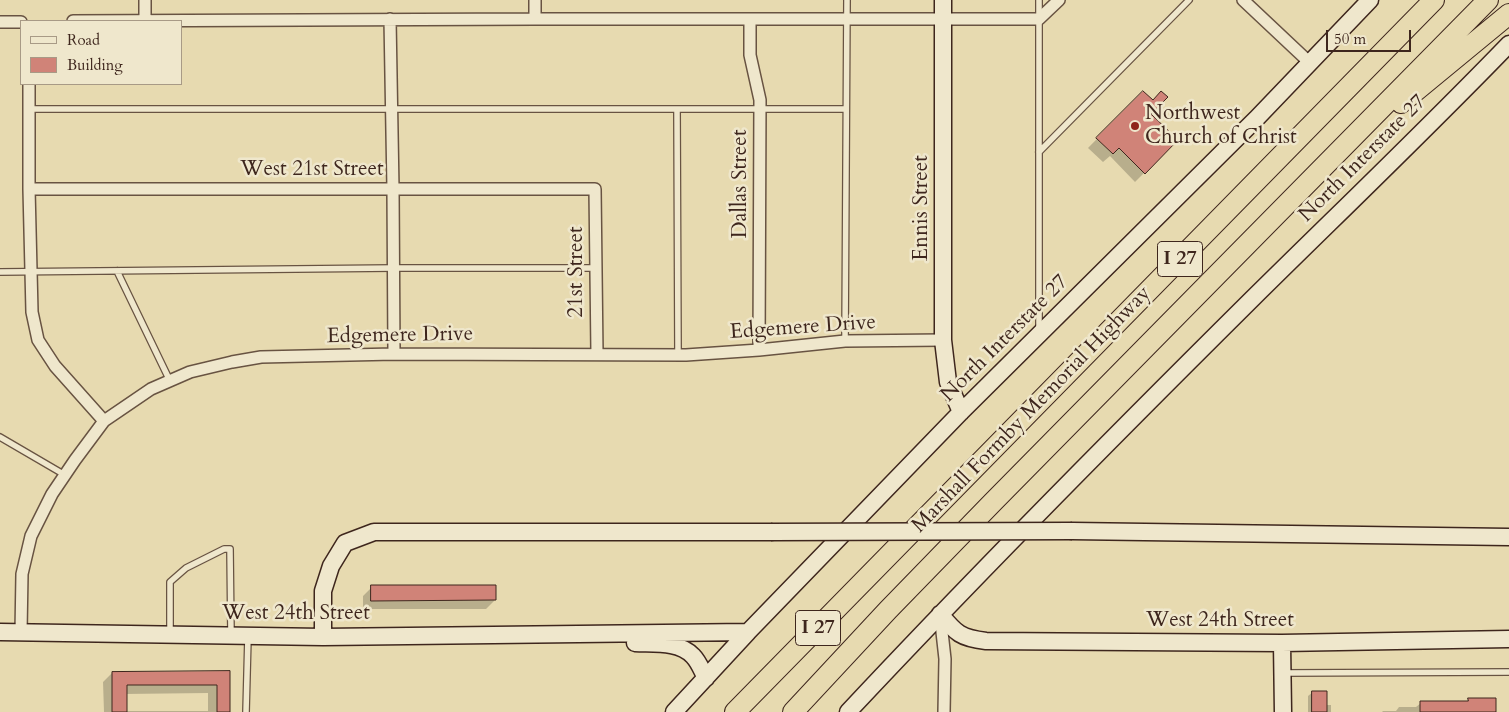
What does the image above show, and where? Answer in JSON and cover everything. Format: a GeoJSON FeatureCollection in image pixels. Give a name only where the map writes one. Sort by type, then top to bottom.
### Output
{"type":"FeatureCollection","features":[{"type":"Feature","properties":{"kind":"highway","name":"Marshall Formby Memorial Highway"},"geometry":{"type":"LineString","coordinates":[[735,712],[1434,0]]}},
{"type":"Feature","properties":{"kind":"highway","name":"Marshall Formby Memorial Highway"},"geometry":{"type":"LineString","coordinates":[[793,712],[888,610],[993,502],[1488,0]]}},
{"type":"Feature","properties":{"kind":"highway"},"geometry":{"type":"LineString","coordinates":[[1334,155],[1420,88],[1509,14]]}},
{"type":"Feature","properties":{"kind":"main road","name":"Ennis Street"},"geometry":{"type":"LineString","coordinates":[[943,0],[943,340],[948,382],[961,412]]}},
{"type":"Feature","properties":{"kind":"main road","name":"North Interstate 27"},"geometry":{"type":"LineString","coordinates":[[674,712],[748,632],[961,412],[1256,119],[1370,0]]}},
{"type":"Feature","properties":{"kind":"main road","name":"North Interstate 27"},"geometry":{"type":"LineString","coordinates":[[848,712],[940,614],[1250,300],[1509,44]]}},
{"type":"Feature","properties":{"kind":"main road"},"geometry":{"type":"LineString","coordinates":[[323,636],[323,591],[331,566],[344,543],[374,532],[1072,531],[1509,537]]}},
{"type":"Feature","properties":{"kind":"main road","name":"West 24th Street"},"geometry":{"type":"LineString","coordinates":[[940,614],[954,631],[968,639],[986,641],[1282,644],[1509,639]]}},
{"type":"Feature","properties":{"kind":"main road","name":"West 24th Street"},"geometry":{"type":"LineString","coordinates":[[0,632],[323,636],[748,632]]}},
{"type":"Feature","properties":{"kind":"main road","name":"West 24th Street"},"geometry":{"type":"LineString","coordinates":[[591,634],[633,644],[671,645],[681,648],[693,656],[706,678]]}},
{"type":"Feature","properties":{"kind":"main road"},"geometry":{"type":"LineString","coordinates":[[1282,644],[1282,712]]}},
{"type":"Feature","properties":{"kind":"street"},"geometry":{"type":"LineString","coordinates":[[145,0],[145,20],[1039,20],[1059,0]]}},
{"type":"Feature","properties":{"kind":"street"},"geometry":{"type":"LineString","coordinates":[[535,0],[535,19]]}},
{"type":"Feature","properties":{"kind":"street"},"geometry":{"type":"LineString","coordinates":[[1243,0],[1310,63]]}},
{"type":"Feature","properties":{"kind":"street"},"geometry":{"type":"LineString","coordinates":[[390,19],[394,354]]}},
{"type":"Feature","properties":{"kind":"street","name":"Dallas Street"},"geometry":{"type":"LineString","coordinates":[[750,19],[750,55],[760,100],[759,350]]}},
{"type":"Feature","properties":{"kind":"street"},"geometry":{"type":"LineString","coordinates":[[0,22],[20,22]]}},
{"type":"Feature","properties":{"kind":"street"},"geometry":{"type":"LineString","coordinates":[[29,85],[32,312],[38,340],[55,366],[104,421]]}},
{"type":"Feature","properties":{"kind":"street","name":"West 21st Street"},"geometry":{"type":"LineString","coordinates":[[29,189],[595,189]]}},
{"type":"Feature","properties":{"kind":"street","name":"21st Street"},"geometry":{"type":"LineString","coordinates":[[595,189],[597,354]]}},
{"type":"Feature","properties":{"kind":"street","name":"Edgemere Drive"},"geometry":{"type":"LineString","coordinates":[[21,632],[22,574],[31,536],[52,494],[104,421],[151,389],[190,372],[261,357],[394,354],[678,355],[759,350],[845,341],[943,340]]}},
{"type":"Feature","properties":{"kind":"street"},"geometry":{"type":"LineString","coordinates":[[940,614],[944,659],[944,712]]}},
{"type":"Feature","properties":{"kind":"lane"},"geometry":{"type":"LineString","coordinates":[[845,341],[846,0]]}},
{"type":"Feature","properties":{"kind":"lane"},"geometry":{"type":"LineString","coordinates":[[1039,0],[1040,334]]}},
{"type":"Feature","properties":{"kind":"lane"},"geometry":{"type":"LineString","coordinates":[[1039,152],[1189,0]]}},
{"type":"Feature","properties":{"kind":"lane"},"geometry":{"type":"LineString","coordinates":[[677,109],[678,355]]}},
{"type":"Feature","properties":{"kind":"lane"},"geometry":{"type":"LineString","coordinates":[[29,110],[846,109]]}},
{"type":"Feature","properties":{"kind":"lane"},"geometry":{"type":"LineString","coordinates":[[0,272],[596,268]]}},
{"type":"Feature","properties":{"kind":"lane"},"geometry":{"type":"LineString","coordinates":[[117,271],[170,381]]}},
{"type":"Feature","properties":{"kind":"lane"},"geometry":{"type":"LineString","coordinates":[[0,437],[65,475]]}},
{"type":"Feature","properties":{"kind":"lane"},"geometry":{"type":"LineString","coordinates":[[170,634],[170,582],[186,568],[224,549],[230,549],[231,635]]}},
{"type":"Feature","properties":{"kind":"lane"},"geometry":{"type":"LineString","coordinates":[[246,712],[248,635]]}},
{"type":"Feature","properties":{"kind":"lane"},"geometry":{"type":"LineString","coordinates":[[1282,673],[1509,672]]}},
{"type":"Feature","properties":{"kind":"building","name":"Northwest Church of Christ"},"geometry":{"type":"Polygon","coordinates":[[[1143,91],[1153,100],[1161,91],[1168,97],[1151,114],[1178,140],[1145,174],[1119,148],[1113,154],[1096,138],[1143,91]]]}},
{"type":"Feature","properties":{"kind":"building"},"geometry":{"type":"Polygon","coordinates":[[[371,585],[496,585],[496,600],[371,601],[371,585]]]}},
{"type":"Feature","properties":{"kind":"building"},"geometry":{"type":"Polygon","coordinates":[[[230,671],[230,712],[217,712],[217,685],[127,685],[127,712],[112,712],[112,672],[230,671]]]}},
{"type":"Feature","properties":{"kind":"building"},"geometry":{"type":"Polygon","coordinates":[[[1312,691],[1327,691],[1327,712],[1312,712],[1312,691]]]}},
{"type":"Feature","properties":{"kind":"building"},"geometry":{"type":"Polygon","coordinates":[[[1468,698],[1496,698],[1496,712],[1420,712],[1420,701],[1468,701],[1468,698]]]}},
{"type":"Feature","properties":{"kind":"place","name":"Northwest Church of Christ"},"geometry":{"type":"Point","coordinates":[1135,126]}}]}
